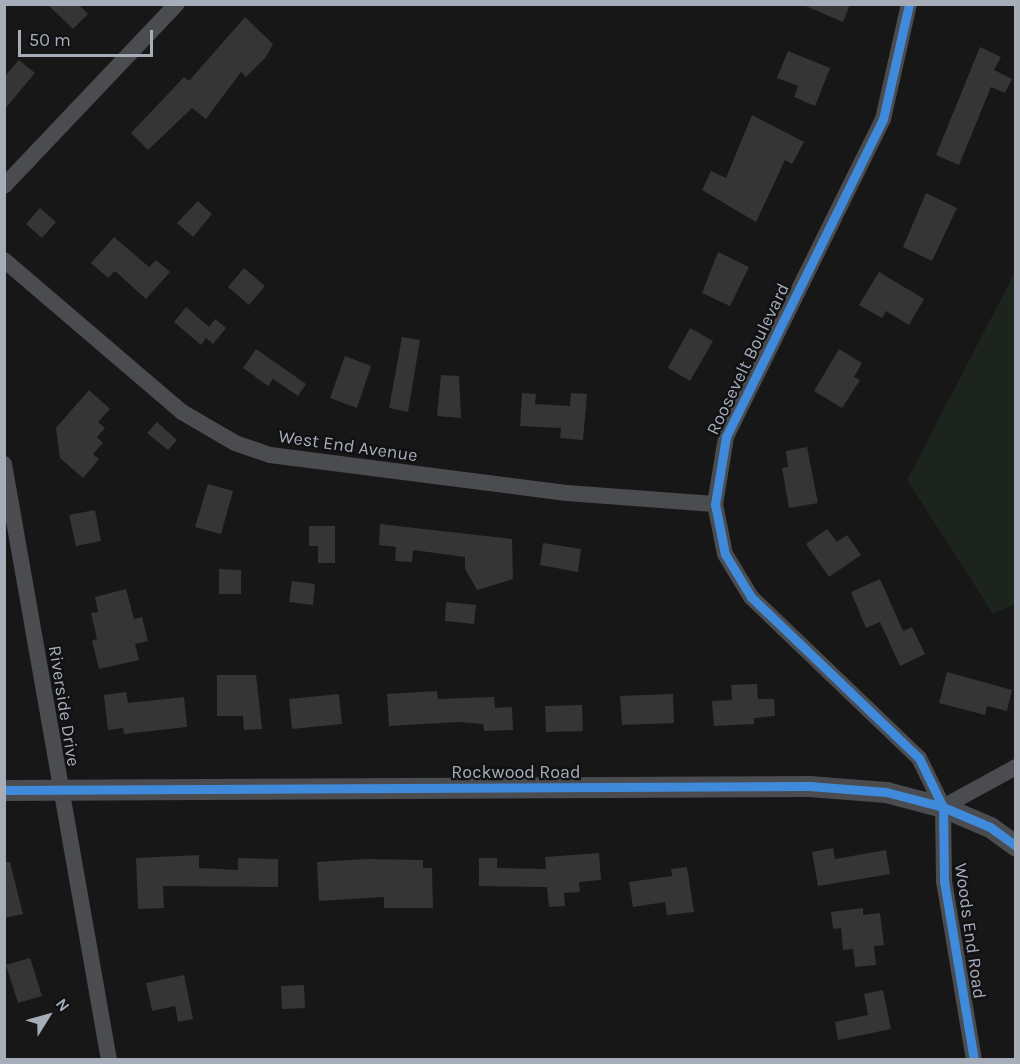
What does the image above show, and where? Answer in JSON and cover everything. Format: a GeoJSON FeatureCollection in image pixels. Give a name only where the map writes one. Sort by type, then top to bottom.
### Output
{"type":"FeatureCollection","features":[{"type":"Feature","properties":{"kind":"street"},"geometry":{"type":"LineString","coordinates":[[4,186],[177,4]]}},
{"type":"Feature","properties":{"kind":"street","name":"Roosevelt Boulevard"},"geometry":{"type":"LineString","coordinates":[[909,4],[883,119],[726,437],[715,504],[725,554],[751,597],[919,758],[943,807]]}},
{"type":"Feature","properties":{"kind":"street","name":"West End Avenue"},"geometry":{"type":"LineString","coordinates":[[4,260],[182,412],[209,430],[270,455],[556,492],[715,504]]}},
{"type":"Feature","properties":{"kind":"street","name":"Riverside Drive"},"geometry":{"type":"LineString","coordinates":[[5,473],[58,791],[109,1059]]}},
{"type":"Feature","properties":{"kind":"street"},"geometry":{"type":"LineString","coordinates":[[943,807],[1016,767]]}},
{"type":"Feature","properties":{"kind":"street","name":"Rockwood Road"},"geometry":{"type":"LineString","coordinates":[[4,790],[809,786],[886,792],[943,807],[990,827],[1016,846]]}},
{"type":"Feature","properties":{"kind":"street","name":"Woods End Road"},"geometry":{"type":"LineString","coordinates":[[943,807],[944,881],[974,1059]]}},
{"type":"Feature","properties":{"kind":"shaded area"},"geometry":{"type":"Polygon","coordinates":[[[1015,272],[1015,604],[993,614],[907,480],[1015,272]]]}},
{"type":"Feature","properties":{"kind":"building"},"geometry":{"type":"Polygon","coordinates":[[[47,4],[78,4],[88,14],[73,29],[47,4]]]}},
{"type":"Feature","properties":{"kind":"building"},"geometry":{"type":"Polygon","coordinates":[[[801,4],[850,4],[843,22],[801,4]]]}},
{"type":"Feature","properties":{"kind":"building"},"geometry":{"type":"Polygon","coordinates":[[[245,17],[273,44],[266,57],[246,77],[241,72],[206,119],[192,108],[148,150],[131,133],[184,77],[189,81],[245,17]]]}},
{"type":"Feature","properties":{"kind":"building"},"geometry":{"type":"Polygon","coordinates":[[[980,47],[1001,57],[994,70],[1012,79],[1005,93],[991,87],[959,165],[936,155],[980,47]]]}},
{"type":"Feature","properties":{"kind":"building"},"geometry":{"type":"Polygon","coordinates":[[[788,51],[830,68],[815,106],[794,97],[798,86],[777,78],[788,51]]]}},
{"type":"Feature","properties":{"kind":"building"},"geometry":{"type":"Polygon","coordinates":[[[19,60],[35,73],[4,110],[4,77],[19,60]]]}},
{"type":"Feature","properties":{"kind":"building"},"geometry":{"type":"Polygon","coordinates":[[[752,115],[804,142],[792,164],[785,160],[756,222],[702,190],[711,171],[726,178],[752,115]]]}},
{"type":"Feature","properties":{"kind":"building"},"geometry":{"type":"Polygon","coordinates":[[[926,193],[957,208],[932,261],[903,247],[926,193]]]}},
{"type":"Feature","properties":{"kind":"building"},"geometry":{"type":"Polygon","coordinates":[[[198,201],[212,214],[193,237],[177,223],[198,201]]]}},
{"type":"Feature","properties":{"kind":"building"},"geometry":{"type":"Polygon","coordinates":[[[40,208],[56,222],[42,238],[26,224],[40,208]]]}},
{"type":"Feature","properties":{"kind":"building"},"geometry":{"type":"Polygon","coordinates":[[[114,237],[149,267],[156,260],[170,272],[146,299],[115,271],[108,278],[91,263],[114,237]]]}},
{"type":"Feature","properties":{"kind":"building"},"geometry":{"type":"Polygon","coordinates":[[[718,252],[749,267],[730,306],[702,293],[718,252]]]}},
{"type":"Feature","properties":{"kind":"building"},"geometry":{"type":"Polygon","coordinates":[[[244,268],[265,286],[249,305],[228,287],[244,268]]]}},
{"type":"Feature","properties":{"kind":"building"},"geometry":{"type":"Polygon","coordinates":[[[879,272],[924,299],[909,325],[886,311],[882,318],[859,305],[879,272]]]}},
{"type":"Feature","properties":{"kind":"building"},"geometry":{"type":"Polygon","coordinates":[[[186,307],[209,327],[215,319],[226,328],[213,344],[206,338],[201,345],[174,322],[186,307]]]}},
{"type":"Feature","properties":{"kind":"building"},"geometry":{"type":"Polygon","coordinates":[[[690,328],[713,341],[690,381],[668,368],[690,328]]]}},
{"type":"Feature","properties":{"kind":"building"},"geometry":{"type":"Polygon","coordinates":[[[402,337],[420,340],[408,412],[389,408],[402,337]]]}},
{"type":"Feature","properties":{"kind":"building"},"geometry":{"type":"Polygon","coordinates":[[[256,349],[306,384],[298,396],[273,379],[268,386],[243,368],[256,349]]]}},
{"type":"Feature","properties":{"kind":"building"},"geometry":{"type":"Polygon","coordinates":[[[839,349],[862,363],[854,377],[860,380],[842,408],[814,391],[839,349]]]}},
{"type":"Feature","properties":{"kind":"building"},"geometry":{"type":"Polygon","coordinates":[[[345,356],[371,366],[357,408],[330,398],[345,356]]]}},
{"type":"Feature","properties":{"kind":"building"},"geometry":{"type":"Polygon","coordinates":[[[441,375],[459,376],[461,418],[437,416],[441,375]]]}},
{"type":"Feature","properties":{"kind":"building"},"geometry":{"type":"Polygon","coordinates":[[[89,390],[110,409],[98,422],[105,428],[97,437],[103,443],[93,454],[99,459],[83,478],[60,458],[56,428],[89,390]]]}},
{"type":"Feature","properties":{"kind":"building"},"geometry":{"type":"Polygon","coordinates":[[[522,393],[536,394],[535,404],[570,406],[571,393],[587,394],[583,440],[560,438],[561,428],[520,426],[522,393]]]}},
{"type":"Feature","properties":{"kind":"building"},"geometry":{"type":"Polygon","coordinates":[[[157,422],[177,440],[168,450],[147,433],[157,422]]]}},
{"type":"Feature","properties":{"kind":"building"},"geometry":{"type":"Polygon","coordinates":[[[807,447],[818,503],[789,508],[782,468],[788,467],[786,451],[807,447]]]}},
{"type":"Feature","properties":{"kind":"building"},"geometry":{"type":"Polygon","coordinates":[[[208,484],[233,491],[221,534],[195,527],[208,484]]]}},
{"type":"Feature","properties":{"kind":"building"},"geometry":{"type":"Polygon","coordinates":[[[95,510],[101,541],[76,546],[69,515],[95,510]]]}},
{"type":"Feature","properties":{"kind":"building"},"geometry":{"type":"Polygon","coordinates":[[[380,524],[512,539],[513,579],[477,590],[465,569],[465,557],[413,550],[412,562],[395,561],[396,547],[379,545],[380,524]]]}},
{"type":"Feature","properties":{"kind":"building"},"geometry":{"type":"Polygon","coordinates":[[[309,526],[335,526],[335,563],[318,563],[318,546],[309,546],[309,526]]]}},
{"type":"Feature","properties":{"kind":"building"},"geometry":{"type":"Polygon","coordinates":[[[827,529],[837,542],[847,535],[861,555],[829,577],[806,544],[827,529]]]}},
{"type":"Feature","properties":{"kind":"building"},"geometry":{"type":"Polygon","coordinates":[[[543,543],[581,549],[578,572],[540,565],[543,543]]]}},
{"type":"Feature","properties":{"kind":"building"},"geometry":{"type":"Polygon","coordinates":[[[219,569],[241,570],[241,594],[219,594],[219,569]]]}},
{"type":"Feature","properties":{"kind":"building"},"geometry":{"type":"Polygon","coordinates":[[[880,579],[903,631],[912,627],[925,654],[900,666],[880,622],[866,628],[851,592],[880,579]]]}},
{"type":"Feature","properties":{"kind":"building"},"geometry":{"type":"Polygon","coordinates":[[[292,581],[315,584],[313,605],[289,602],[292,581]]]}},
{"type":"Feature","properties":{"kind":"building"},"geometry":{"type":"Polygon","coordinates":[[[126,589],[134,619],[142,617],[148,641],[135,644],[139,660],[99,669],[92,641],[97,639],[91,613],[98,612],[95,597],[126,589]]]}},
{"type":"Feature","properties":{"kind":"building"},"geometry":{"type":"Polygon","coordinates":[[[446,602],[476,605],[474,624],[445,621],[446,602]]]}},
{"type":"Feature","properties":{"kind":"building"},"geometry":{"type":"Polygon","coordinates":[[[947,672],[1012,690],[1007,711],[987,706],[985,715],[939,703],[947,672]]]}},
{"type":"Feature","properties":{"kind":"building"},"geometry":{"type":"Polygon","coordinates":[[[217,675],[256,675],[262,729],[244,730],[243,716],[217,716],[217,675]]]}},
{"type":"Feature","properties":{"kind":"building"},"geometry":{"type":"Polygon","coordinates":[[[757,684],[758,699],[774,699],[775,716],[754,718],[754,724],[714,726],[712,701],[732,700],[731,685],[757,684]]]}},
{"type":"Feature","properties":{"kind":"building"},"geometry":{"type":"Polygon","coordinates":[[[437,691],[438,699],[494,697],[495,708],[512,707],[513,730],[484,731],[483,724],[458,722],[389,726],[387,694],[437,691]]]}},
{"type":"Feature","properties":{"kind":"building"},"geometry":{"type":"Polygon","coordinates":[[[126,692],[128,703],[184,697],[187,727],[124,734],[123,728],[108,730],[104,695],[126,692]]]}},
{"type":"Feature","properties":{"kind":"building"},"geometry":{"type":"Polygon","coordinates":[[[339,694],[342,724],[292,729],[289,699],[339,694]]]}},
{"type":"Feature","properties":{"kind":"building"},"geometry":{"type":"Polygon","coordinates":[[[673,694],[674,723],[622,725],[620,696],[673,694]]]}},
{"type":"Feature","properties":{"kind":"building"},"geometry":{"type":"Polygon","coordinates":[[[582,705],[583,731],[546,732],[545,706],[582,705]]]}},
{"type":"Feature","properties":{"kind":"building"},"geometry":{"type":"Polygon","coordinates":[[[833,848],[835,859],[886,850],[890,874],[818,886],[812,852],[833,848]]]}},
{"type":"Feature","properties":{"kind":"building"},"geometry":{"type":"Polygon","coordinates":[[[599,853],[601,880],[579,882],[580,892],[564,893],[565,906],[549,907],[547,887],[479,886],[479,858],[497,858],[497,868],[546,869],[545,857],[599,853]]]}},
{"type":"Feature","properties":{"kind":"building"},"geometry":{"type":"Polygon","coordinates":[[[199,855],[199,868],[238,870],[238,858],[278,859],[278,887],[163,886],[164,908],[138,909],[136,858],[199,855]]]}},
{"type":"Feature","properties":{"kind":"building"},"geometry":{"type":"Polygon","coordinates":[[[367,859],[423,860],[423,868],[432,868],[433,908],[384,908],[384,897],[319,901],[317,862],[367,859]]]}},
{"type":"Feature","properties":{"kind":"building"},"geometry":{"type":"Polygon","coordinates":[[[4,862],[10,862],[23,914],[4,918],[4,862]]]}},
{"type":"Feature","properties":{"kind":"building"},"geometry":{"type":"Polygon","coordinates":[[[687,867],[694,912],[667,915],[665,902],[633,907],[629,882],[672,876],[671,869],[687,867]]]}},
{"type":"Feature","properties":{"kind":"building"},"geometry":{"type":"Polygon","coordinates":[[[863,908],[863,915],[880,913],[884,945],[874,946],[876,965],[855,967],[853,949],[843,950],[841,928],[833,929],[831,912],[863,908]]]}},
{"type":"Feature","properties":{"kind":"building"},"geometry":{"type":"Polygon","coordinates":[[[30,958],[42,996],[18,1003],[6,965],[30,958]]]}},
{"type":"Feature","properties":{"kind":"building"},"geometry":{"type":"Polygon","coordinates":[[[184,975],[193,1019],[178,1022],[175,1006],[152,1011],[146,983],[184,975]]]}},
{"type":"Feature","properties":{"kind":"building"},"geometry":{"type":"Polygon","coordinates":[[[304,985],[305,1008],[282,1009],[281,986],[304,985]]]}},
{"type":"Feature","properties":{"kind":"building"},"geometry":{"type":"Polygon","coordinates":[[[883,990],[891,1029],[838,1040],[835,1022],[868,1015],[864,994],[883,990]]]}},
{"type":"Feature","properties":{"kind":"cycle path"},"geometry":{"type":"LineString","coordinates":[[909,4],[883,119],[726,437],[715,504],[725,554],[751,597],[919,758],[943,807],[944,881],[974,1060]]}},
{"type":"Feature","properties":{"kind":"cycle path"},"geometry":{"type":"LineString","coordinates":[[4,790],[809,786],[886,792],[943,807],[990,827],[1016,846]]}}]}
